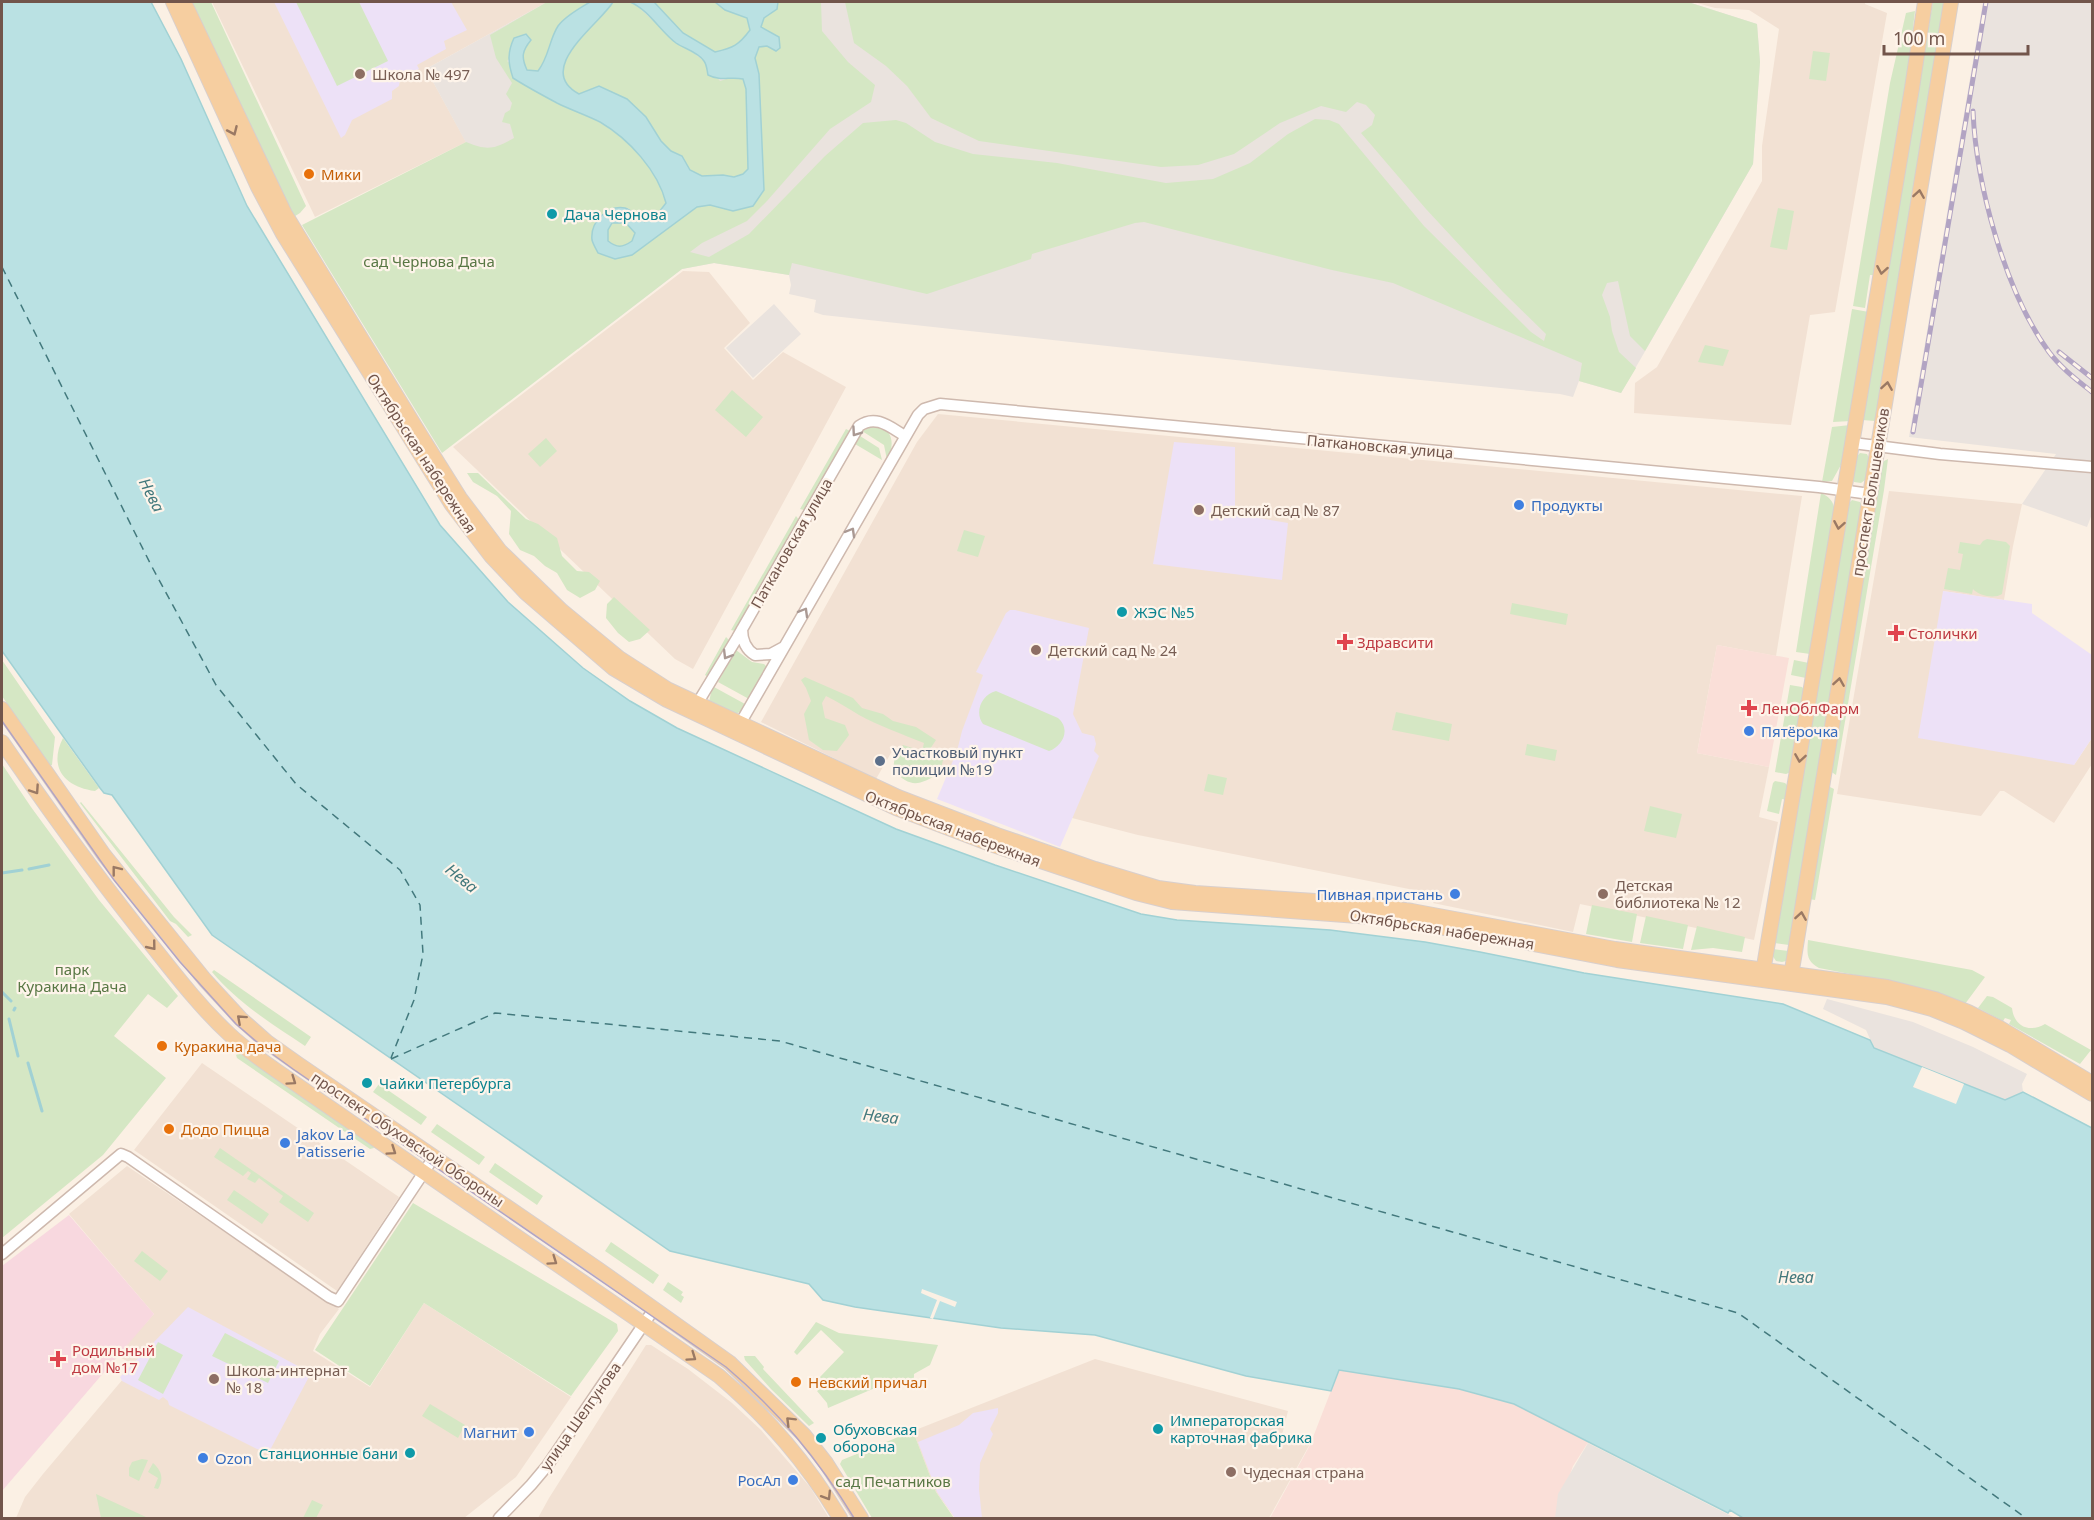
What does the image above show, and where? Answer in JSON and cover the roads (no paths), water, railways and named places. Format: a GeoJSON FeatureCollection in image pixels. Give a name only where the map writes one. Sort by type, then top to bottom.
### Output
{"type":"FeatureCollection","features":[{"type":"Feature","properties":{"kind":"main road","name":"Октябрьская набережная"},"geometry":{"type":"LineString","coordinates":[[173,2],[258,187],[283,234],[432,474],[474,535],[526,593],[613,668],[667,700],[946,816],[1059,858],[1158,888],[1412,910],[1887,997],[1932,1009],[1964,1022],[2010,1045],[2092,1094]]}},
{"type":"Feature","properties":{"kind":"main road","name":"Октябрьская набережная"},"geometry":{"type":"LineString","coordinates":[[184,2],[285,214],[459,498],[480,527],[517,569],[590,635],[638,671],[737,728]]}},
{"type":"Feature","properties":{"kind":"main road","name":"проспект Большевиков"},"geometry":{"type":"LineString","coordinates":[[1763,975],[1925,2]]}},
{"type":"Feature","properties":{"kind":"main road","name":"проспект Большевиков"},"geometry":{"type":"LineString","coordinates":[[1791,979],[1951,2]]}},
{"type":"Feature","properties":{"kind":"main road","name":"проспект Обуховской Обороны"},"geometry":{"type":"LineString","coordinates":[[2,710],[104,855],[145,908],[234,1013],[282,1053],[730,1363],[797,1427],[826,1463],[861,1518]]}},
{"type":"Feature","properties":{"kind":"main road","name":"проспект Обуховской Обороны"},"geometry":{"type":"LineString","coordinates":[[2,742],[54,818],[130,919],[228,1034],[255,1056],[719,1376],[769,1421],[809,1469],[840,1518]]}},
{"type":"Feature","properties":{"kind":"main road","name":"Октябрьская набережная"},"geometry":{"type":"LineString","coordinates":[[1791,979],[1887,987],[1935,999],[2000,1028],[2092,1083]]}},
{"type":"Feature","properties":{"kind":"street","name":"Паткановская улица"},"geometry":{"type":"LineString","coordinates":[[737,728],[918,415],[924,409],[940,404],[1870,494]]}},
{"type":"Feature","properties":{"kind":"street","name":"Паткановская улица"},"geometry":{"type":"LineString","coordinates":[[697,704],[859,426],[866,421],[873,420],[905,436]]}},
{"type":"Feature","properties":{"kind":"street"},"geometry":{"type":"LineString","coordinates":[[1853,443],[2092,467]]}},
{"type":"Feature","properties":{"kind":"street"},"geometry":{"type":"LineString","coordinates":[[742,628],[742,637],[746,646],[755,655],[771,654],[784,647]]}},
{"type":"Feature","properties":{"kind":"street"},"geometry":{"type":"LineString","coordinates":[[2,1254],[121,1155],[128,1157],[338,1301],[434,1157]]}},
{"type":"Feature","properties":{"kind":"street","name":"улица Шелгунова"},"geometry":{"type":"LineString","coordinates":[[499,1518],[547,1466],[654,1309]]}},
{"type":"Feature","properties":{"kind":"water","name":"Нева"},"geometry":{"type":"Polygon","coordinates":[[[2,2],[151,2],[181,59],[247,206],[440,525],[508,602],[583,668],[630,701],[677,728],[896,829],[1141,914],[1177,920],[1330,930],[1425,942],[1584,973],[1783,1004],[1870,1040],[1874,1048],[2005,1100],[2023,1092],[2092,1128],[2092,1518],[1743,1518],[1730,1510],[1728,1513],[1514,1404],[1459,1389],[1339,1370],[1331,1391],[1246,1376],[1095,1335],[1001,1328],[855,1307],[823,1300],[809,1284],[670,1251],[212,935],[112,795],[104,793],[100,788],[2,651],[2,2]]]}},
{"type":"Feature","properties":{"kind":"water"},"geometry":{"type":"Polygon","coordinates":[[[590,2],[613,2],[584,34],[566,60],[563,72],[567,84],[579,94],[599,86],[627,99],[646,117],[661,141],[671,151],[682,156],[690,170],[702,176],[734,177],[743,174],[748,169],[746,89],[743,79],[717,78],[708,75],[706,64],[701,58],[676,43],[649,15],[630,2],[654,2],[683,33],[715,52],[735,45],[750,30],[747,18],[725,10],[715,2],[778,2],[777,9],[764,18],[761,27],[779,37],[780,48],[776,51],[767,46],[759,47],[755,58],[759,74],[764,190],[753,206],[733,211],[710,205],[697,207],[632,255],[615,259],[598,253],[592,240],[592,233],[601,216],[612,209],[625,208],[645,222],[656,216],[666,203],[662,191],[641,157],[621,137],[600,122],[557,103],[513,78],[509,58],[514,38],[526,34],[531,40],[523,54],[525,65],[527,70],[538,71],[561,22],[590,2]],[[612,223],[608,230],[608,241],[620,246],[632,241],[635,233],[626,223],[612,223]]]}},
{"type":"Feature","properties":{"kind":"waterway"},"geometry":{"type":"LineString","coordinates":[[29,869],[49,865]]}},
{"type":"Feature","properties":{"kind":"waterway"},"geometry":{"type":"LineString","coordinates":[[2,873],[22,870]]}},
{"type":"Feature","properties":{"kind":"waterway"},"geometry":{"type":"LineString","coordinates":[[2,992],[11,1001]]}},
{"type":"Feature","properties":{"kind":"waterway"},"geometry":{"type":"LineString","coordinates":[[9,1019],[18,1056]]}},
{"type":"Feature","properties":{"kind":"waterway"},"geometry":{"type":"LineString","coordinates":[[28,1063],[42,1111]]}},
{"type":"Feature","properties":{"kind":"tram line"},"geometry":{"type":"LineString","coordinates":[[2,721],[114,880],[180,962],[236,1024],[293,1069],[726,1367],[763,1401],[796,1437],[812,1456],[854,1518]]}},
{"type":"Feature","properties":{"kind":"railway"},"geometry":{"type":"LineString","coordinates":[[1913,432],[1986,2]]}},
{"type":"Feature","properties":{"kind":"railway"},"geometry":{"type":"LineString","coordinates":[[1973,111],[1980,171],[2006,269],[2033,327],[2049,352],[2064,369],[2092,392]]}},
{"type":"Feature","properties":{"kind":"railway"},"geometry":{"type":"LineString","coordinates":[[2059,352],[2092,378]]}},
{"type":"Feature","properties":{"kind":"place","name":"Школа № 497"},"geometry":{"type":"Point","coordinates":[360,74]}},
{"type":"Feature","properties":{"kind":"place","name":"Мики"},"geometry":{"type":"Point","coordinates":[309,174]}},
{"type":"Feature","properties":{"kind":"place","name":"Дача Чернова"},"geometry":{"type":"Point","coordinates":[552,214]}},
{"type":"Feature","properties":{"kind":"place","name":"Продукты"},"geometry":{"type":"Point","coordinates":[1519,505]}},
{"type":"Feature","properties":{"kind":"place","name":"Детский сад № 87"},"geometry":{"type":"Point","coordinates":[1199,510]}},
{"type":"Feature","properties":{"kind":"place","name":"ЖЭС №5"},"geometry":{"type":"Point","coordinates":[1122,612]}},
{"type":"Feature","properties":{"kind":"place","name":"Столички"},"geometry":{"type":"Point","coordinates":[1896,633]}},
{"type":"Feature","properties":{"kind":"place","name":"Здравсити"},"geometry":{"type":"Point","coordinates":[1345,642]}},
{"type":"Feature","properties":{"kind":"place","name":"Детский сад № 24"},"geometry":{"type":"Point","coordinates":[1036,650]}},
{"type":"Feature","properties":{"kind":"place","name":"ЛенОблФарм"},"geometry":{"type":"Point","coordinates":[1749,708]}},
{"type":"Feature","properties":{"kind":"place","name":"Пятёрочка"},"geometry":{"type":"Point","coordinates":[1749,731]}},
{"type":"Feature","properties":{"kind":"place","name":"Участковый пункт полиции №19"},"geometry":{"type":"Point","coordinates":[880,761]}},
{"type":"Feature","properties":{"kind":"place","name":"Пивная пристань"},"geometry":{"type":"Point","coordinates":[1455,894]}},
{"type":"Feature","properties":{"kind":"place","name":"Детская библиотека № 12"},"geometry":{"type":"Point","coordinates":[1603,894]}},
{"type":"Feature","properties":{"kind":"place","name":"Куракина дача"},"geometry":{"type":"Point","coordinates":[162,1046]}},
{"type":"Feature","properties":{"kind":"place","name":"Чайки Петербурга"},"geometry":{"type":"Point","coordinates":[367,1083]}},
{"type":"Feature","properties":{"kind":"place","name":"Додо Пицца"},"geometry":{"type":"Point","coordinates":[169,1129]}},
{"type":"Feature","properties":{"kind":"place","name":"Jakov La Patisserie"},"geometry":{"type":"Point","coordinates":[285,1143]}},
{"type":"Feature","properties":{"kind":"place","name":"Родильный дом №17"},"geometry":{"type":"Point","coordinates":[58,1359]}},
{"type":"Feature","properties":{"kind":"place","name":"Школа-интернат № 18"},"geometry":{"type":"Point","coordinates":[214,1379]}},
{"type":"Feature","properties":{"kind":"place","name":"Невский причал"},"geometry":{"type":"Point","coordinates":[796,1382]}},
{"type":"Feature","properties":{"kind":"place","name":"Императорская карточная фабрика"},"geometry":{"type":"Point","coordinates":[1158,1429]}},
{"type":"Feature","properties":{"kind":"place","name":"Магнит"},"geometry":{"type":"Point","coordinates":[529,1432]}},
{"type":"Feature","properties":{"kind":"place","name":"Обуховская оборона"},"geometry":{"type":"Point","coordinates":[821,1438]}},
{"type":"Feature","properties":{"kind":"place","name":"Станционные бани"},"geometry":{"type":"Point","coordinates":[410,1453]}},
{"type":"Feature","properties":{"kind":"place","name":"Ozon"},"geometry":{"type":"Point","coordinates":[203,1458]}},
{"type":"Feature","properties":{"kind":"place","name":"Чудесная страна"},"geometry":{"type":"Point","coordinates":[1231,1472]}},
{"type":"Feature","properties":{"kind":"place","name":"РосАл"},"geometry":{"type":"Point","coordinates":[793,1480]}},
{"type":"Feature","properties":{"kind":"park label","name":"сад Чернова Дача"},"geometry":{"type":"Point","coordinates":[429,261]}},
{"type":"Feature","properties":{"kind":"park label","name":"парк Куракина Дача"},"geometry":{"type":"Point","coordinates":[72,978]}},
{"type":"Feature","properties":{"kind":"park label","name":"сад Печатников"},"geometry":{"type":"Point","coordinates":[893,1481]}}]}
